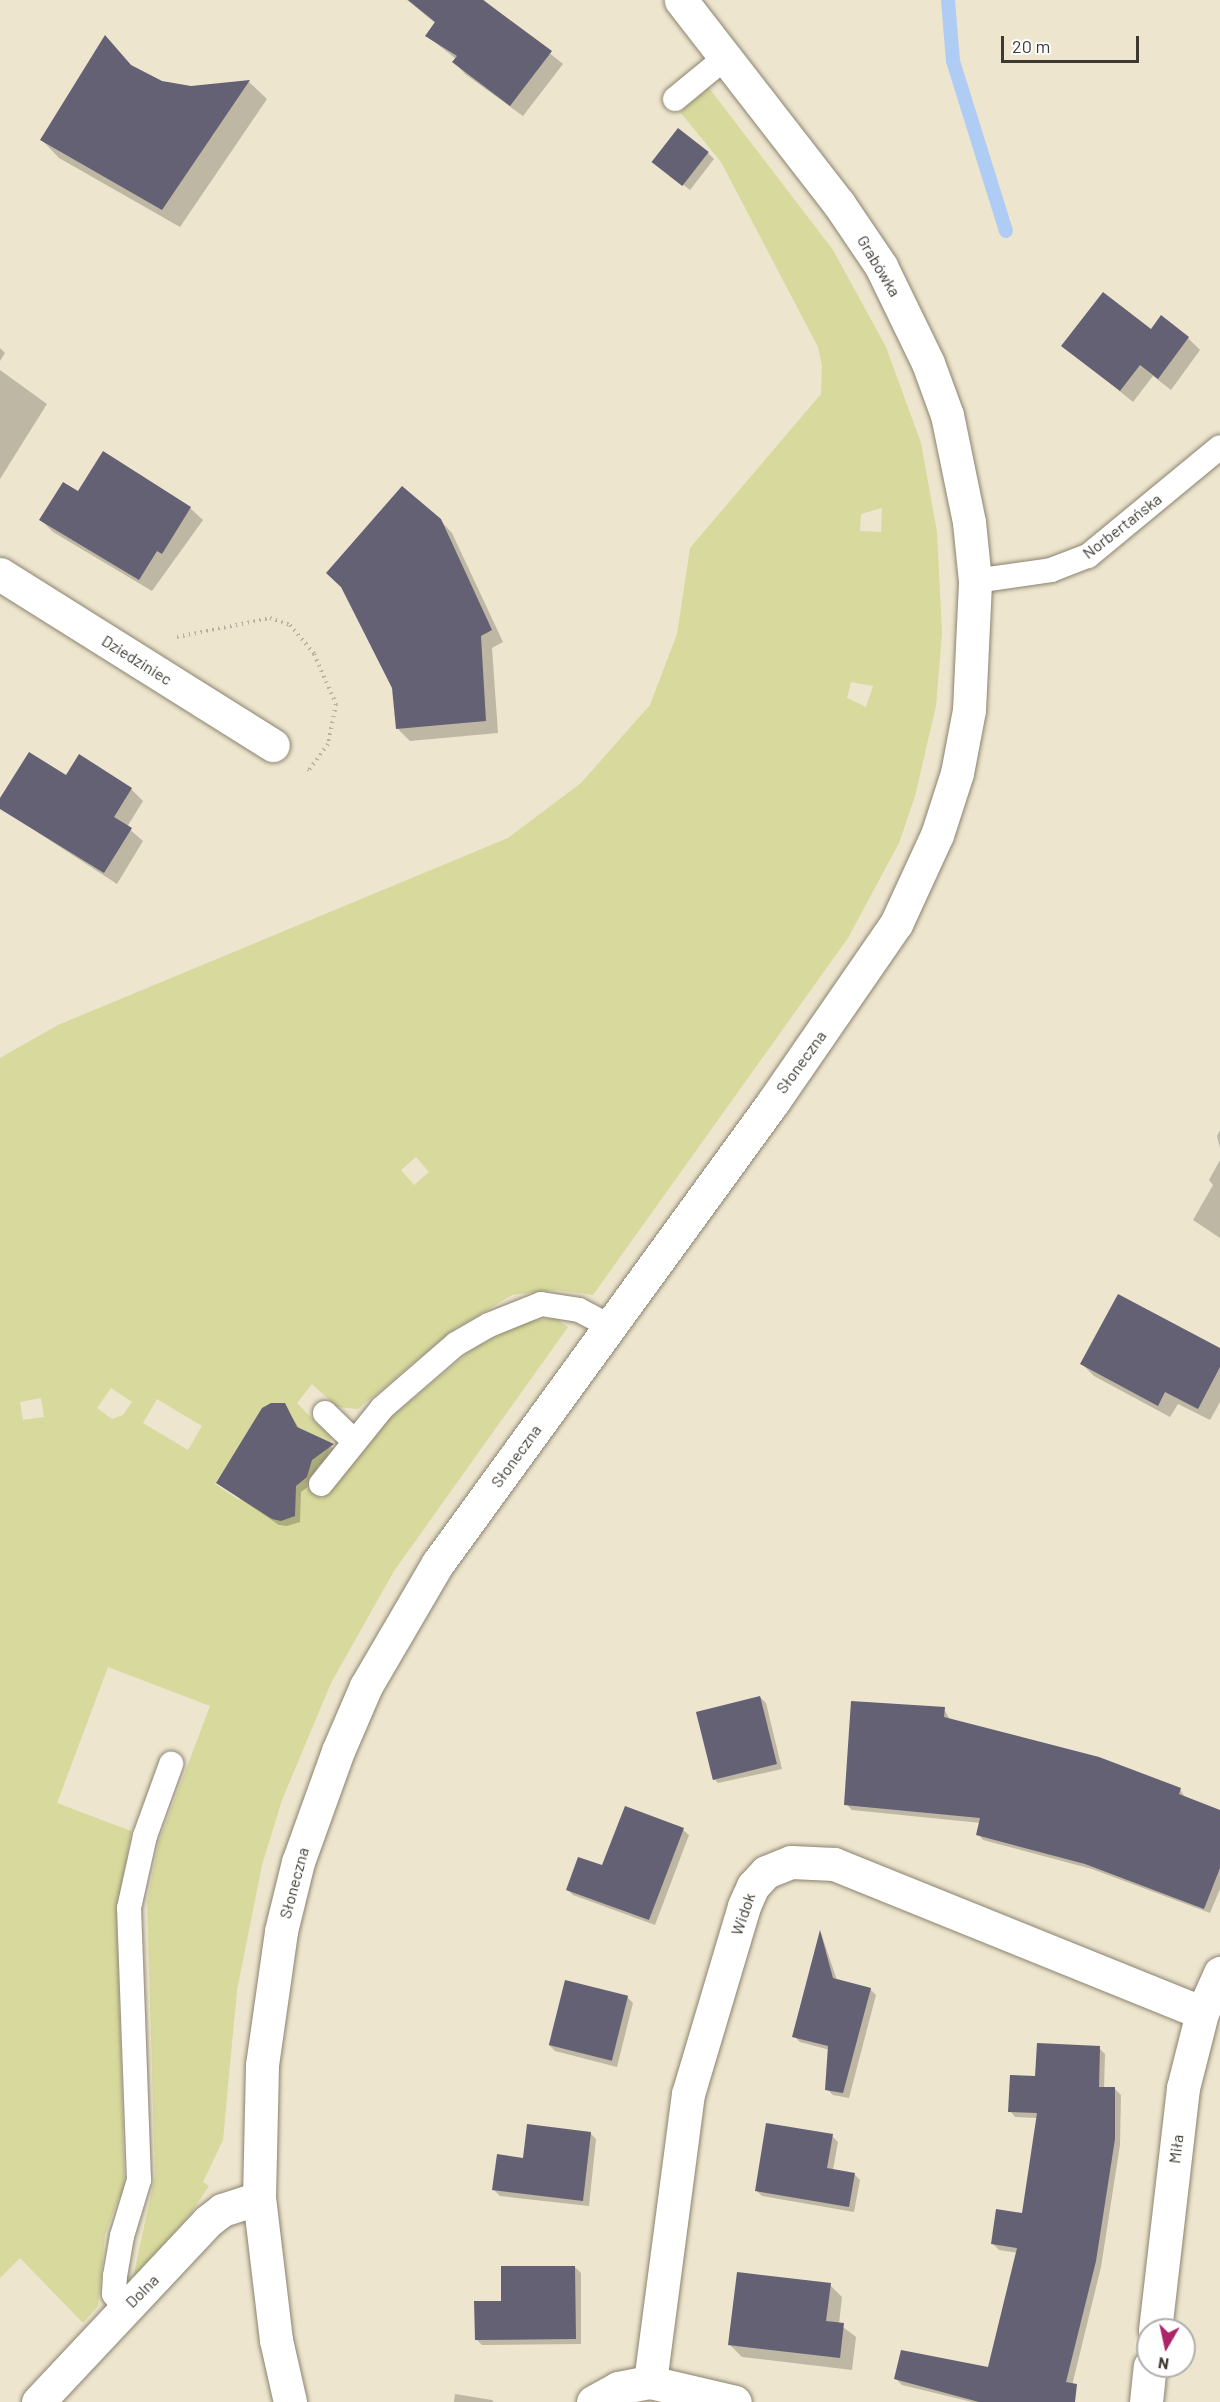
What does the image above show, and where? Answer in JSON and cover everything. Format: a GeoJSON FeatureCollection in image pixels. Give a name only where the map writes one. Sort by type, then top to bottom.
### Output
{"type":"FeatureCollection","features":[{"type":"Feature","properties":{"kind":"street","name":"Grabówka"},"geometry":{"type":"LineString","coordinates":[[681,0],[839,204],[881,266],[907,314],[949,425],[969,522],[975,581]]}},
{"type":"Feature","properties":{"kind":"street","name":"Dziedziniec"},"geometry":{"type":"LineString","coordinates":[[0,574],[273,745]]}},
{"type":"Feature","properties":{"kind":"street","name":"Słoneczna"},"geometry":{"type":"LineString","coordinates":[[291,2402],[276,2340],[259,2198],[258,2132],[270,1998],[298,1862],[338,1751],[366,1686],[406,1612],[609,1326],[866,972],[919,880],[957,773],[969,710],[975,581]]}},
{"type":"Feature","properties":{"kind":"street","name":"Widok"},"geometry":{"type":"LineString","coordinates":[[650,2382],[688,2094],[744,1906],[753,1886],[766,1872],[791,1862],[834,1864],[1202,2013]]}},
{"type":"Feature","properties":{"kind":"street","name":"Miła"},"geometry":{"type":"LineString","coordinates":[[1156,2318],[1183,2088],[1202,2013],[1220,1973]]}},
{"type":"Feature","properties":{"kind":"street","name":"Dolna"},"geometry":{"type":"LineString","coordinates":[[38,2402],[208,2221],[222,2210],[259,2198]]}},
{"type":"Feature","properties":{"kind":"street"},"geometry":{"type":"LineString","coordinates":[[1146,2402],[1149,2378]]}},
{"type":"Feature","properties":{"kind":"street"},"geometry":{"type":"LineString","coordinates":[[593,2402],[618,2388],[650,2382],[735,2402]]}},
{"type":"Feature","properties":{"kind":"lane"},"geometry":{"type":"LineString","coordinates":[[675,99],[726,57]]}},
{"type":"Feature","properties":{"kind":"lane","name":"Norbertańska"},"geometry":{"type":"LineString","coordinates":[[975,581],[1052,570],[1088,556],[1220,447]]}},
{"type":"Feature","properties":{"kind":"lane"},"geometry":{"type":"LineString","coordinates":[[321,1484],[353,1440],[416,1376],[456,1344],[507,1316],[541,1304],[561,1305],[609,1326]]}},
{"type":"Feature","properties":{"kind":"lane"},"geometry":{"type":"LineString","coordinates":[[325,1413],[353,1440]]}},
{"type":"Feature","properties":{"kind":"lane"},"geometry":{"type":"LineString","coordinates":[[125,2308],[114,2294],[115,2276],[122,2236],[139,2180],[129,1908],[145,1836],[171,1764]]}},
{"type":"Feature","properties":{"kind":"path"},"geometry":{"type":"LineString","coordinates":[[165,639],[270,618],[290,625],[314,654],[327,681],[336,704],[334,725],[328,744],[309,770],[273,745]]}},
{"type":"Feature","properties":{"kind":"green space"},"geometry":{"type":"Polygon","coordinates":[[[709,88],[833,250],[886,347],[921,443],[937,532],[942,633],[936,706],[915,796],[899,843],[848,938],[593,1295],[556,1290],[512,1295],[452,1331],[358,1409],[337,1407],[312,1384],[297,1403],[331,1438],[327,1459],[305,1485],[322,1499],[388,1420],[474,1348],[527,1321],[555,1318],[568,1327],[394,1571],[331,1683],[282,1800],[262,1865],[237,1990],[223,2140],[203,2182],[209,2186],[189,2216],[133,2278],[155,2176],[147,1902],[159,1841],[210,1706],[108,1667],[57,1803],[131,1831],[117,1921],[125,2195],[119,2197],[105,2235],[98,2306],[83,2323],[20,2258],[0,2278],[0,1058],[58,1025],[508,838],[581,783],[650,705],[677,634],[690,548],[821,394],[822,365],[818,347],[721,162],[680,112],[709,88]],[[882,508],[861,514],[860,531],[881,532],[882,508]],[[851,682],[847,698],[866,707],[873,686],[851,682]],[[416,1157],[401,1170],[414,1185],[429,1172],[416,1157]],[[111,1388],[97,1408],[112,1419],[123,1415],[132,1402],[111,1388]],[[41,1398],[20,1402],[23,1420],[44,1417],[41,1398]],[[157,1399],[143,1423],[188,1450],[202,1426],[157,1399]],[[242,1442],[215,1484],[239,1500],[266,1457],[242,1442]],[[295,1496],[264,1512],[272,1519],[287,1519],[295,1511],[295,1496]]]}},
{"type":"Feature","properties":{"kind":"building"},"geometry":{"type":"Polygon","coordinates":[[[408,0],[483,0],[552,51],[510,106],[452,62],[457,56],[425,36],[435,22],[408,0]]]}},
{"type":"Feature","properties":{"kind":"building"},"geometry":{"type":"Polygon","coordinates":[[[105,35],[131,65],[162,81],[191,86],[250,80],[162,210],[40,140],[105,35]]]}},
{"type":"Feature","properties":{"kind":"building"},"geometry":{"type":"Polygon","coordinates":[[[678,128],[709,152],[682,186],[652,162],[678,128]]]}},
{"type":"Feature","properties":{"kind":"building"},"geometry":{"type":"Polygon","coordinates":[[[1103,292],[1151,329],[1161,315],[1189,337],[1158,379],[1140,365],[1120,391],[1061,346],[1103,292]]]}},
{"type":"Feature","properties":{"kind":"building"},"geometry":{"type":"Polygon","coordinates":[[[103,451],[191,507],[162,554],[157,551],[139,580],[39,520],[63,482],[78,491],[103,451]]]}},
{"type":"Feature","properties":{"kind":"building"},"geometry":{"type":"Polygon","coordinates":[[[402,486],[441,519],[492,630],[481,636],[486,721],[396,729],[392,688],[341,587],[326,573],[402,486]]]}},
{"type":"Feature","properties":{"kind":"building"},"geometry":{"type":"Polygon","coordinates":[[[29,752],[66,775],[79,754],[132,788],[114,817],[132,828],[104,873],[0,809],[0,798],[29,752]]]}},
{"type":"Feature","properties":{"kind":"building"},"geometry":{"type":"Polygon","coordinates":[[[1118,1294],[1220,1348],[1220,1367],[1198,1409],[1165,1392],[1158,1406],[1080,1364],[1118,1294]]]}},
{"type":"Feature","properties":{"kind":"building"},"geometry":{"type":"Polygon","coordinates":[[[271,1403],[285,1403],[297,1427],[334,1444],[312,1460],[307,1477],[296,1486],[295,1516],[281,1521],[272,1519],[216,1483],[262,1408],[271,1403]]]}},
{"type":"Feature","properties":{"kind":"building"},"geometry":{"type":"Polygon","coordinates":[[[760,1696],[777,1764],[713,1780],[696,1712],[760,1696]]]}},
{"type":"Feature","properties":{"kind":"building"},"geometry":{"type":"Polygon","coordinates":[[[851,1701],[945,1707],[944,1717],[1099,1757],[1181,1788],[1179,1794],[1220,1810],[1220,1868],[1204,1909],[1085,1864],[976,1835],[980,1818],[844,1805],[851,1701]]]}},
{"type":"Feature","properties":{"kind":"building"},"geometry":{"type":"Polygon","coordinates":[[[625,1806],[684,1828],[649,1920],[566,1890],[578,1857],[602,1865],[625,1806]]]}},
{"type":"Feature","properties":{"kind":"building"},"geometry":{"type":"Polygon","coordinates":[[[820,1930],[833,1978],[871,1988],[843,2093],[825,2090],[828,2046],[792,2037],[820,1930]]]}},
{"type":"Feature","properties":{"kind":"building"},"geometry":{"type":"Polygon","coordinates":[[[565,1980],[628,1996],[612,2061],[549,2045],[565,1980]]]}},
{"type":"Feature","properties":{"kind":"building"},"geometry":{"type":"Polygon","coordinates":[[[1037,2043],[1100,2046],[1099,2087],[1115,2087],[1115,2139],[1096,2261],[1066,2382],[1077,2384],[1075,2402],[979,2402],[894,2379],[901,2350],[988,2367],[1017,2248],[991,2244],[996,2209],[1022,2213],[1037,2113],[1008,2112],[1010,2075],[1035,2076],[1037,2043]]]}},
{"type":"Feature","properties":{"kind":"building"},"geometry":{"type":"Polygon","coordinates":[[[766,2123],[833,2134],[827,2168],[855,2173],[849,2207],[755,2191],[766,2123]]]}},
{"type":"Feature","properties":{"kind":"building"},"geometry":{"type":"Polygon","coordinates":[[[527,2124],[591,2132],[583,2201],[492,2190],[497,2154],[523,2158],[527,2124]]]}},
{"type":"Feature","properties":{"kind":"building"},"geometry":{"type":"Polygon","coordinates":[[[501,2266],[575,2266],[576,2339],[475,2340],[474,2301],[501,2301],[501,2266]]]}},
{"type":"Feature","properties":{"kind":"building"},"geometry":{"type":"Polygon","coordinates":[[[737,2272],[831,2283],[826,2321],[844,2323],[840,2358],[728,2345],[737,2272]]]}},
{"type":"Feature","properties":{"kind":"waterway"},"geometry":{"type":"LineString","coordinates":[[948,0],[953,61],[1006,231]]}}]}
